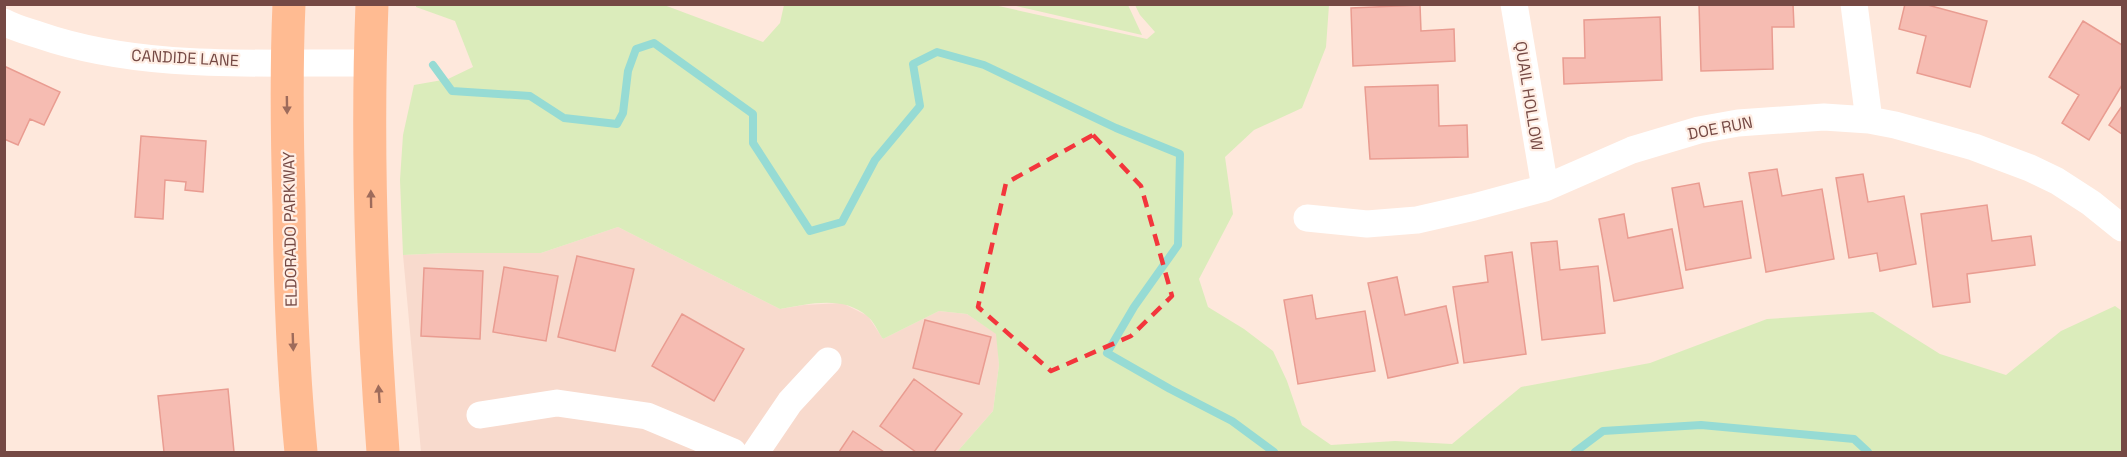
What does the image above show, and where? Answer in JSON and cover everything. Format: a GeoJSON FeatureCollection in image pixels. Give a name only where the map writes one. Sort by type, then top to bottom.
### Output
{"type":"FeatureCollection","features":[{"type":"Feature","properties":{"kind":"main road","name":"ELDORADO PARKWAY"},"geometry":{"type":"LineString","coordinates":[[289,4],[287,63],[290,268],[293,352],[301,453]]}},
{"type":"Feature","properties":{"kind":"main road"},"geometry":{"type":"LineString","coordinates":[[372,4],[370,63],[374,300],[383,453]]}},
{"type":"Feature","properties":{"kind":"street","name":"QUAIL HOLLOW"},"geometry":{"type":"LineString","coordinates":[[1514,4],[1545,188]]}},
{"type":"Feature","properties":{"kind":"street"},"geometry":{"type":"LineString","coordinates":[[1854,4],[1869,120]]}},
{"type":"Feature","properties":{"kind":"street","name":"CANDIDE LANE"},"geometry":{"type":"LineString","coordinates":[[4,22],[71,46],[127,55],[201,62],[370,63]]}},
{"type":"Feature","properties":{"kind":"street","name":"DOE RUN"},"geometry":{"type":"LineString","coordinates":[[1307,218],[1367,224],[1417,220],[1545,188],[1632,150],[1699,130],[1738,123],[1824,117],[1869,120],[1974,147],[2030,168],[2066,186],[2122,228]]}},
{"type":"Feature","properties":{"kind":"street"},"geometry":{"type":"LineString","coordinates":[[756,453],[790,402],[828,361]]}},
{"type":"Feature","properties":{"kind":"street"},"geometry":{"type":"LineString","coordinates":[[480,415],[557,403],[647,416],[733,453]]}},
{"type":"Feature","properties":{"kind":"highlighted area"},"geometry":{"type":"Polygon","coordinates":[[[1093,135],[1141,186],[1172,296],[1131,336],[1051,371],[978,307],[1006,183],[1093,135]]]}},
{"type":"Feature","properties":{"kind":"shaded area"},"geometry":{"type":"Polygon","coordinates":[[[618,227],[780,309],[842,303],[868,316],[883,339],[939,311],[967,314],[997,334],[999,365],[993,411],[957,452],[421,452],[403,255],[541,253],[618,227]]]}},
{"type":"Feature","properties":{"kind":"green space"},"geometry":{"type":"Polygon","coordinates":[[[416,5],[664,5],[763,42],[780,23],[784,5],[994,5],[1147,39],[1155,32],[1140,15],[1135,5],[1329,5],[1326,47],[1302,108],[1254,130],[1225,157],[1233,214],[1199,279],[1208,307],[1244,329],[1273,351],[1287,381],[1302,425],[1331,445],[1395,441],[1452,444],[1521,387],[1650,363],[1767,319],[1873,312],[1940,354],[2006,375],[2061,331],[2115,306],[2122,311],[2122,452],[957,452],[993,411],[999,365],[996,334],[967,314],[939,311],[883,339],[872,321],[858,309],[836,303],[825,303],[780,309],[618,227],[541,253],[403,255],[400,180],[403,135],[414,85],[448,79],[473,67],[455,21],[416,7],[416,5]]]}},
{"type":"Feature","properties":{"kind":"green space"},"geometry":{"type":"Polygon","coordinates":[[[1128,5],[1142,35],[1016,6],[1128,5]]]}},
{"type":"Feature","properties":{"kind":"building"},"geometry":{"type":"Polygon","coordinates":[[[1699,4],[1793,4],[1794,27],[1772,27],[1773,69],[1701,71],[1699,4]]]}},
{"type":"Feature","properties":{"kind":"building"},"geometry":{"type":"Polygon","coordinates":[[[1905,4],[1924,4],[1987,21],[1970,87],[1917,73],[1926,36],[1899,29],[1905,4]]]}},
{"type":"Feature","properties":{"kind":"building"},"geometry":{"type":"Polygon","coordinates":[[[1420,5],[1421,31],[1454,29],[1455,61],[1353,66],[1351,8],[1420,5]]]}},
{"type":"Feature","properties":{"kind":"building"},"geometry":{"type":"Polygon","coordinates":[[[1660,17],[1662,80],[1564,84],[1563,58],[1585,58],[1584,20],[1660,17]]]}},
{"type":"Feature","properties":{"kind":"building"},"geometry":{"type":"Polygon","coordinates":[[[2083,21],[2122,45],[2122,85],[2089,140],[2062,123],[2079,95],[2049,77],[2083,21]]]}},
{"type":"Feature","properties":{"kind":"building"},"geometry":{"type":"Polygon","coordinates":[[[4,66],[60,92],[44,125],[30,119],[18,145],[4,139],[4,66]]]}},
{"type":"Feature","properties":{"kind":"building"},"geometry":{"type":"Polygon","coordinates":[[[1438,85],[1439,126],[1467,125],[1468,157],[1370,159],[1365,87],[1438,85]]]}},
{"type":"Feature","properties":{"kind":"building"},"geometry":{"type":"Polygon","coordinates":[[[2122,106],[2122,134],[2109,125],[2122,106]]]}},
{"type":"Feature","properties":{"kind":"building"},"geometry":{"type":"Polygon","coordinates":[[[141,136],[206,141],[203,192],[185,190],[186,182],[165,180],[163,219],[135,217],[141,136]]]}},
{"type":"Feature","properties":{"kind":"building"},"geometry":{"type":"Polygon","coordinates":[[[1777,169],[1782,196],[1822,189],[1834,259],[1766,272],[1749,173],[1777,169]]]}},
{"type":"Feature","properties":{"kind":"building"},"geometry":{"type":"Polygon","coordinates":[[[1863,174],[1868,202],[1904,196],[1916,264],[1880,271],[1877,253],[1849,258],[1836,178],[1863,174]]]}},
{"type":"Feature","properties":{"kind":"building"},"geometry":{"type":"Polygon","coordinates":[[[1699,183],[1704,207],[1742,201],[1751,258],[1686,270],[1672,188],[1699,183]]]}},
{"type":"Feature","properties":{"kind":"building"},"geometry":{"type":"Polygon","coordinates":[[[1987,205],[1992,241],[2031,236],[2035,265],[1967,274],[1970,302],[1933,307],[1921,214],[1987,205]]]}},
{"type":"Feature","properties":{"kind":"building"},"geometry":{"type":"Polygon","coordinates":[[[1624,214],[1628,238],[1672,229],[1683,288],[1614,301],[1599,219],[1624,214]]]}},
{"type":"Feature","properties":{"kind":"building"},"geometry":{"type":"Polygon","coordinates":[[[1557,241],[1560,270],[1598,266],[1605,333],[1542,340],[1531,243],[1557,241]]]}},
{"type":"Feature","properties":{"kind":"building"},"geometry":{"type":"Polygon","coordinates":[[[1512,252],[1526,354],[1464,363],[1453,287],[1488,282],[1485,256],[1512,252]]]}},
{"type":"Feature","properties":{"kind":"building"},"geometry":{"type":"Polygon","coordinates":[[[577,256],[634,269],[615,351],[558,337],[577,256]]]}},
{"type":"Feature","properties":{"kind":"building"},"geometry":{"type":"Polygon","coordinates":[[[504,267],[558,276],[546,341],[493,332],[504,267]]]}},
{"type":"Feature","properties":{"kind":"building"},"geometry":{"type":"Polygon","coordinates":[[[424,268],[483,271],[480,339],[421,336],[424,268]]]}},
{"type":"Feature","properties":{"kind":"building"},"geometry":{"type":"Polygon","coordinates":[[[1397,277],[1405,315],[1446,306],[1458,363],[1388,378],[1368,283],[1397,277]]]}},
{"type":"Feature","properties":{"kind":"building"},"geometry":{"type":"Polygon","coordinates":[[[1312,295],[1316,319],[1365,311],[1375,371],[1298,384],[1284,300],[1312,295]]]}},
{"type":"Feature","properties":{"kind":"building"},"geometry":{"type":"Polygon","coordinates":[[[682,314],[744,349],[714,401],[652,366],[682,314]]]}},
{"type":"Feature","properties":{"kind":"building"},"geometry":{"type":"Polygon","coordinates":[[[925,320],[991,337],[979,384],[913,368],[925,320]]]}},
{"type":"Feature","properties":{"kind":"building"},"geometry":{"type":"Polygon","coordinates":[[[914,379],[962,414],[934,452],[916,452],[880,426],[914,379]]]}},
{"type":"Feature","properties":{"kind":"building"},"geometry":{"type":"Polygon","coordinates":[[[228,389],[234,452],[164,452],[158,396],[228,389]]]}},
{"type":"Feature","properties":{"kind":"building"},"geometry":{"type":"Polygon","coordinates":[[[853,431],[884,452],[839,452],[853,431]]]}},
{"type":"Feature","properties":{"kind":"waterway"},"geometry":{"type":"LineString","coordinates":[[433,65],[452,91],[530,96],[564,118],[617,124],[623,113],[628,71],[636,49],[654,43],[753,114],[753,143],[810,231],[842,222],[875,160],[920,106],[913,64],[937,52],[984,65],[1116,128],[1180,154],[1178,245],[1134,307],[1107,353],[1232,421],[1274,452]]}},
{"type":"Feature","properties":{"kind":"waterway"},"geometry":{"type":"LineString","coordinates":[[1575,452],[1603,431],[1701,425],[1854,439],[1868,452]]}}]}
